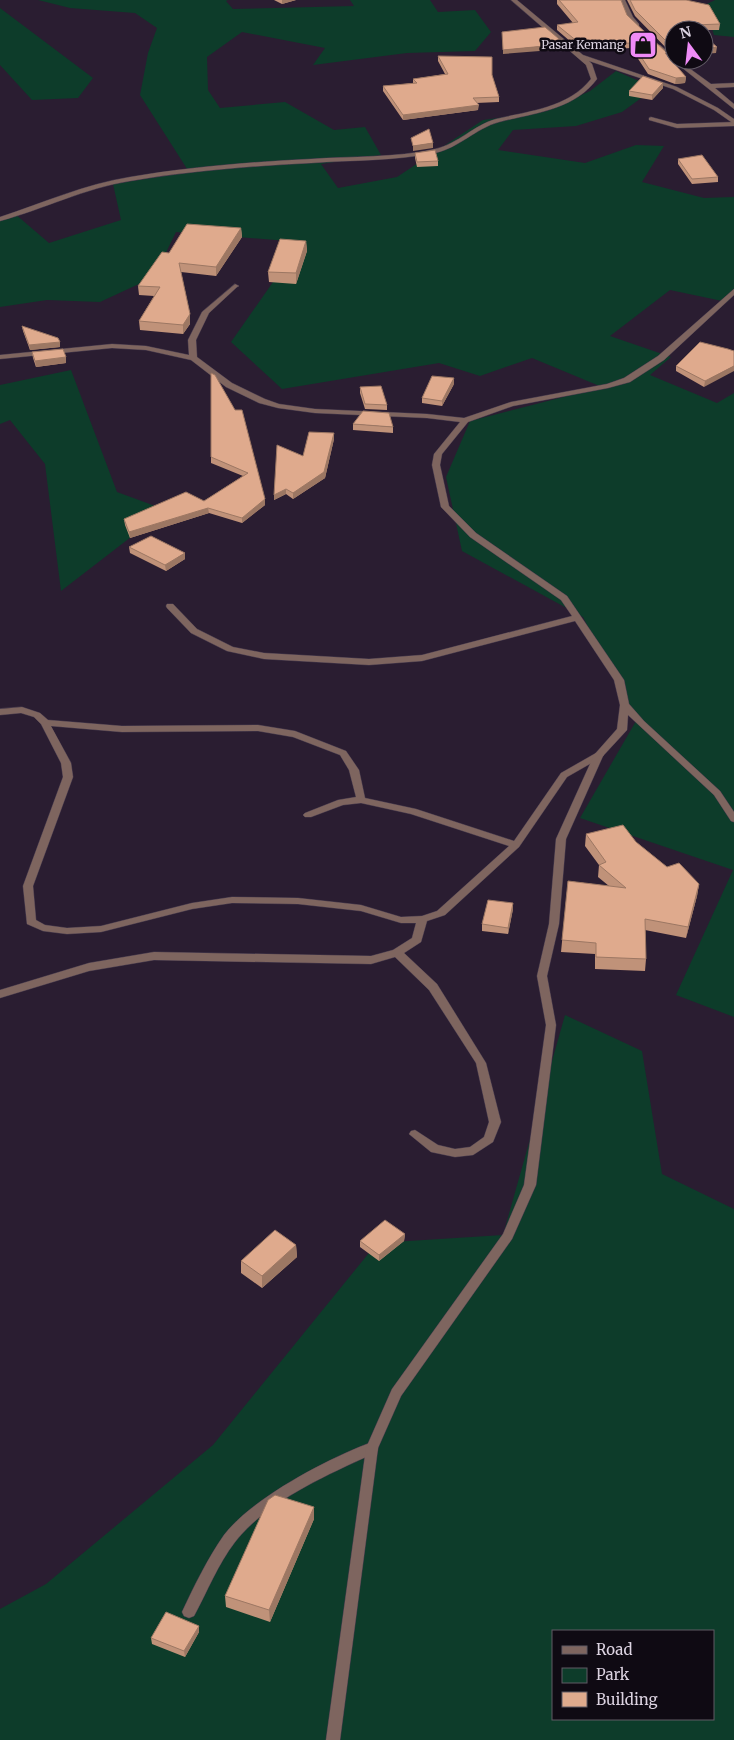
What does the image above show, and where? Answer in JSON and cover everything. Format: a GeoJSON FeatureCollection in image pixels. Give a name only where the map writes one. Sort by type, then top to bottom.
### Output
{"type":"FeatureCollection","features":[{"type":"Feature","properties":{"kind":"street"},"geometry":{"type":"LineString","coordinates":[[0,219],[128,180],[291,162],[396,155],[443,149],[492,122],[556,106],[580,95],[590,86],[594,79],[589,64],[514,0]]}},
{"type":"Feature","properties":{"kind":"street"},"geometry":{"type":"LineString","coordinates":[[622,0],[630,18],[643,31]]}},
{"type":"Feature","properties":{"kind":"street"},"geometry":{"type":"LineString","coordinates":[[656,43],[664,51]]}},
{"type":"Feature","properties":{"kind":"street"},"geometry":{"type":"LineString","coordinates":[[581,56],[675,88],[716,109],[734,123]]}},
{"type":"Feature","properties":{"kind":"street"},"geometry":{"type":"LineString","coordinates":[[688,70],[734,107]]}},
{"type":"Feature","properties":{"kind":"street"},"geometry":{"type":"LineString","coordinates":[[710,86],[734,85]]}},
{"type":"Feature","properties":{"kind":"street"},"geometry":{"type":"LineString","coordinates":[[651,119],[677,126],[734,123]]}},
{"type":"Feature","properties":{"kind":"street"},"geometry":{"type":"LineString","coordinates":[[193,358],[192,340],[206,312],[235,286]]}},
{"type":"Feature","properties":{"kind":"street"},"geometry":{"type":"LineString","coordinates":[[0,358],[112,346],[146,348],[193,358],[229,385],[262,401],[278,406],[316,412],[427,416],[465,420],[512,404],[608,386],[628,380],[661,358],[734,291]]}},
{"type":"Feature","properties":{"kind":"street"},"geometry":{"type":"LineString","coordinates":[[0,712],[22,710],[37,715],[45,723],[66,762],[68,777],[28,886],[31,922],[44,928],[66,931],[102,929],[192,906],[232,900],[298,901],[361,908],[400,920],[422,920],[441,913],[516,845],[564,775],[599,755],[622,730],[625,705],[619,680],[564,598],[473,535],[445,508],[436,465],[438,454],[465,420]]}},
{"type":"Feature","properties":{"kind":"street"},"geometry":{"type":"LineString","coordinates":[[170,606],[194,630],[230,649],[264,656],[369,662],[422,658],[578,617]]}},
{"type":"Feature","properties":{"kind":"street"},"geometry":{"type":"LineString","coordinates":[[625,705],[641,723],[717,793],[734,819]]}},
{"type":"Feature","properties":{"kind":"street"},"geometry":{"type":"LineString","coordinates":[[45,723],[122,729],[258,728],[295,734],[342,753],[354,770],[361,800]]}},
{"type":"Feature","properties":{"kind":"street"},"geometry":{"type":"LineString","coordinates":[[333,1740],[372,1448],[396,1393],[508,1236],[530,1185],[551,1025],[542,976],[554,924],[561,839],[599,755]]}},
{"type":"Feature","properties":{"kind":"street"},"geometry":{"type":"LineString","coordinates":[[308,815],[341,802],[361,800],[413,811],[516,845]]}},
{"type":"Feature","properties":{"kind":"street"},"geometry":{"type":"LineString","coordinates":[[0,994],[22,986],[89,968],[154,956],[371,960],[397,953],[417,940],[422,920]]}},
{"type":"Feature","properties":{"kind":"street"},"geometry":{"type":"LineString","coordinates":[[397,953],[433,987],[480,1063],[495,1122],[489,1139],[473,1150],[455,1154],[436,1149],[415,1134]]}},
{"type":"Feature","properties":{"kind":"street"},"geometry":{"type":"LineString","coordinates":[[189,1612],[231,1538],[267,1504],[332,1466],[372,1448]]}},
{"type":"Feature","properties":{"kind":"green space"},"geometry":{"type":"Polygon","coordinates":[[[38,0],[228,0],[226,1],[233,9],[354,6],[350,0],[430,0],[438,12],[475,10],[491,32],[475,51],[407,53],[313,65],[325,48],[242,32],[207,57],[208,90],[220,108],[285,102],[334,130],[365,127],[381,155],[321,164],[338,188],[397,177],[483,120],[547,111],[590,91],[616,71],[655,88],[622,112],[576,126],[513,130],[498,150],[585,163],[636,145],[664,146],[642,182],[704,198],[734,197],[734,294],[727,302],[670,290],[610,336],[671,357],[650,375],[717,403],[734,393],[734,1017],[676,995],[733,870],[580,818],[636,721],[583,617],[462,551],[446,477],[470,421],[602,387],[532,358],[480,376],[439,363],[282,389],[231,342],[301,242],[176,232],[154,277],[100,302],[47,300],[0,307],[0,218],[14,213],[49,243],[121,220],[113,184],[189,172],[140,95],[148,53],[157,28],[135,13],[70,8],[38,0]]]}},
{"type":"Feature","properties":{"kind":"green space"},"geometry":{"type":"Polygon","coordinates":[[[715,0],[734,0],[734,37],[714,35],[714,20],[710,20],[705,5],[715,0]]]}},
{"type":"Feature","properties":{"kind":"green space"},"geometry":{"type":"Polygon","coordinates":[[[0,8],[93,78],[78,98],[32,100],[0,65],[0,8]]]}},
{"type":"Feature","properties":{"kind":"green space"},"geometry":{"type":"Polygon","coordinates":[[[71,370],[117,492],[166,510],[61,591],[45,464],[10,420],[0,424],[0,385],[71,370]]]}},
{"type":"Feature","properties":{"kind":"green space"},"geometry":{"type":"Polygon","coordinates":[[[565,1015],[642,1051],[662,1174],[734,1209],[734,1740],[0,1740],[0,1609],[46,1584],[213,1445],[377,1243],[503,1235],[565,1015]]]}},
{"type":"Feature","properties":{"kind":"building"},"geometry":{"type":"Polygon","coordinates":[[[559,0],[621,0],[627,15],[664,50],[664,70],[680,70],[686,77],[676,78],[649,69],[632,43],[600,44],[598,40],[578,42],[557,25],[578,22],[559,0]]]}},
{"type":"Feature","properties":{"kind":"building"},"geometry":{"type":"Polygon","coordinates":[[[630,0],[686,0],[709,5],[720,24],[714,24],[714,20],[664,20],[664,39],[635,10],[630,0]]]}},
{"type":"Feature","properties":{"kind":"building"},"geometry":{"type":"Polygon","coordinates":[[[545,27],[565,44],[503,50],[502,32],[545,27]]]}},
{"type":"Feature","properties":{"kind":"building"},"geometry":{"type":"Polygon","coordinates":[[[438,56],[492,57],[492,75],[499,97],[473,98],[479,105],[403,115],[383,86],[417,83],[413,79],[448,74],[438,56]]]}},
{"type":"Feature","properties":{"kind":"building"},"geometry":{"type":"Polygon","coordinates":[[[643,76],[663,83],[652,95],[629,91],[643,76]]]}},
{"type":"Feature","properties":{"kind":"building"},"geometry":{"type":"Polygon","coordinates":[[[429,129],[433,143],[413,146],[411,138],[429,129]]]}},
{"type":"Feature","properties":{"kind":"building"},"geometry":{"type":"Polygon","coordinates":[[[435,150],[438,161],[417,162],[415,153],[435,150]]]}},
{"type":"Feature","properties":{"kind":"building"},"geometry":{"type":"Polygon","coordinates":[[[702,155],[718,177],[692,179],[678,159],[702,155]]]}},
{"type":"Feature","properties":{"kind":"building"},"geometry":{"type":"Polygon","coordinates":[[[187,224],[241,228],[216,267],[179,263],[190,314],[183,325],[139,321],[160,287],[138,286],[162,252],[169,253],[187,224]]]}},
{"type":"Feature","properties":{"kind":"building"},"geometry":{"type":"Polygon","coordinates":[[[280,239],[306,241],[296,273],[268,272],[280,239]]]}},
{"type":"Feature","properties":{"kind":"building"},"geometry":{"type":"Polygon","coordinates":[[[22,326],[58,338],[60,342],[29,345],[22,326]]]}},
{"type":"Feature","properties":{"kind":"building"},"geometry":{"type":"Polygon","coordinates":[[[700,342],[734,351],[734,366],[705,381],[676,366],[700,342]]]}},
{"type":"Feature","properties":{"kind":"building"},"geometry":{"type":"Polygon","coordinates":[[[63,349],[66,357],[35,361],[32,352],[63,349]]]}},
{"type":"Feature","properties":{"kind":"building"},"geometry":{"type":"Polygon","coordinates":[[[211,373],[215,375],[235,410],[242,410],[265,499],[242,518],[208,508],[129,532],[124,519],[186,492],[204,501],[248,473],[211,457],[211,373]]]}},
{"type":"Feature","properties":{"kind":"building"},"geometry":{"type":"Polygon","coordinates":[[[432,376],[454,378],[442,401],[422,398],[432,376]]]}},
{"type":"Feature","properties":{"kind":"building"},"geometry":{"type":"Polygon","coordinates":[[[381,386],[387,405],[365,404],[360,387],[381,386]]]}},
{"type":"Feature","properties":{"kind":"building"},"geometry":{"type":"Polygon","coordinates":[[[363,411],[389,413],[393,427],[353,424],[363,411]]]}},
{"type":"Feature","properties":{"kind":"building"},"geometry":{"type":"Polygon","coordinates":[[[309,432],[334,433],[324,472],[293,493],[286,489],[274,495],[277,445],[303,456],[309,432]]]}},
{"type":"Feature","properties":{"kind":"building"},"geometry":{"type":"Polygon","coordinates":[[[151,536],[185,553],[165,565],[129,547],[151,536]]]}},
{"type":"Feature","properties":{"kind":"building"},"geometry":{"type":"Polygon","coordinates":[[[623,825],[636,842],[667,867],[679,863],[699,884],[688,927],[645,919],[646,959],[596,957],[596,943],[562,940],[568,881],[626,888],[599,865],[606,862],[586,834],[623,825]]]}},
{"type":"Feature","properties":{"kind":"building"},"geometry":{"type":"Polygon","coordinates":[[[488,900],[513,903],[508,928],[482,924],[488,900]]]}},
{"type":"Feature","properties":{"kind":"building"},"geometry":{"type":"Polygon","coordinates":[[[385,1220],[405,1234],[379,1255],[360,1241],[385,1220]]]}},
{"type":"Feature","properties":{"kind":"building"},"geometry":{"type":"Polygon","coordinates":[[[275,1230],[296,1245],[262,1276],[241,1261],[275,1230]]]}},
{"type":"Feature","properties":{"kind":"building"},"geometry":{"type":"Polygon","coordinates":[[[275,1495],[314,1507],[269,1610],[225,1596],[268,1500],[275,1495]]]}},
{"type":"Feature","properties":{"kind":"building"},"geometry":{"type":"Polygon","coordinates":[[[166,1612],[199,1626],[184,1651],[151,1638],[166,1612]]]}},
{"type":"Feature","properties":{"kind":"place","name":"Pasar Kemang"},"geometry":{"type":"Point","coordinates":[643,45]}}]}
